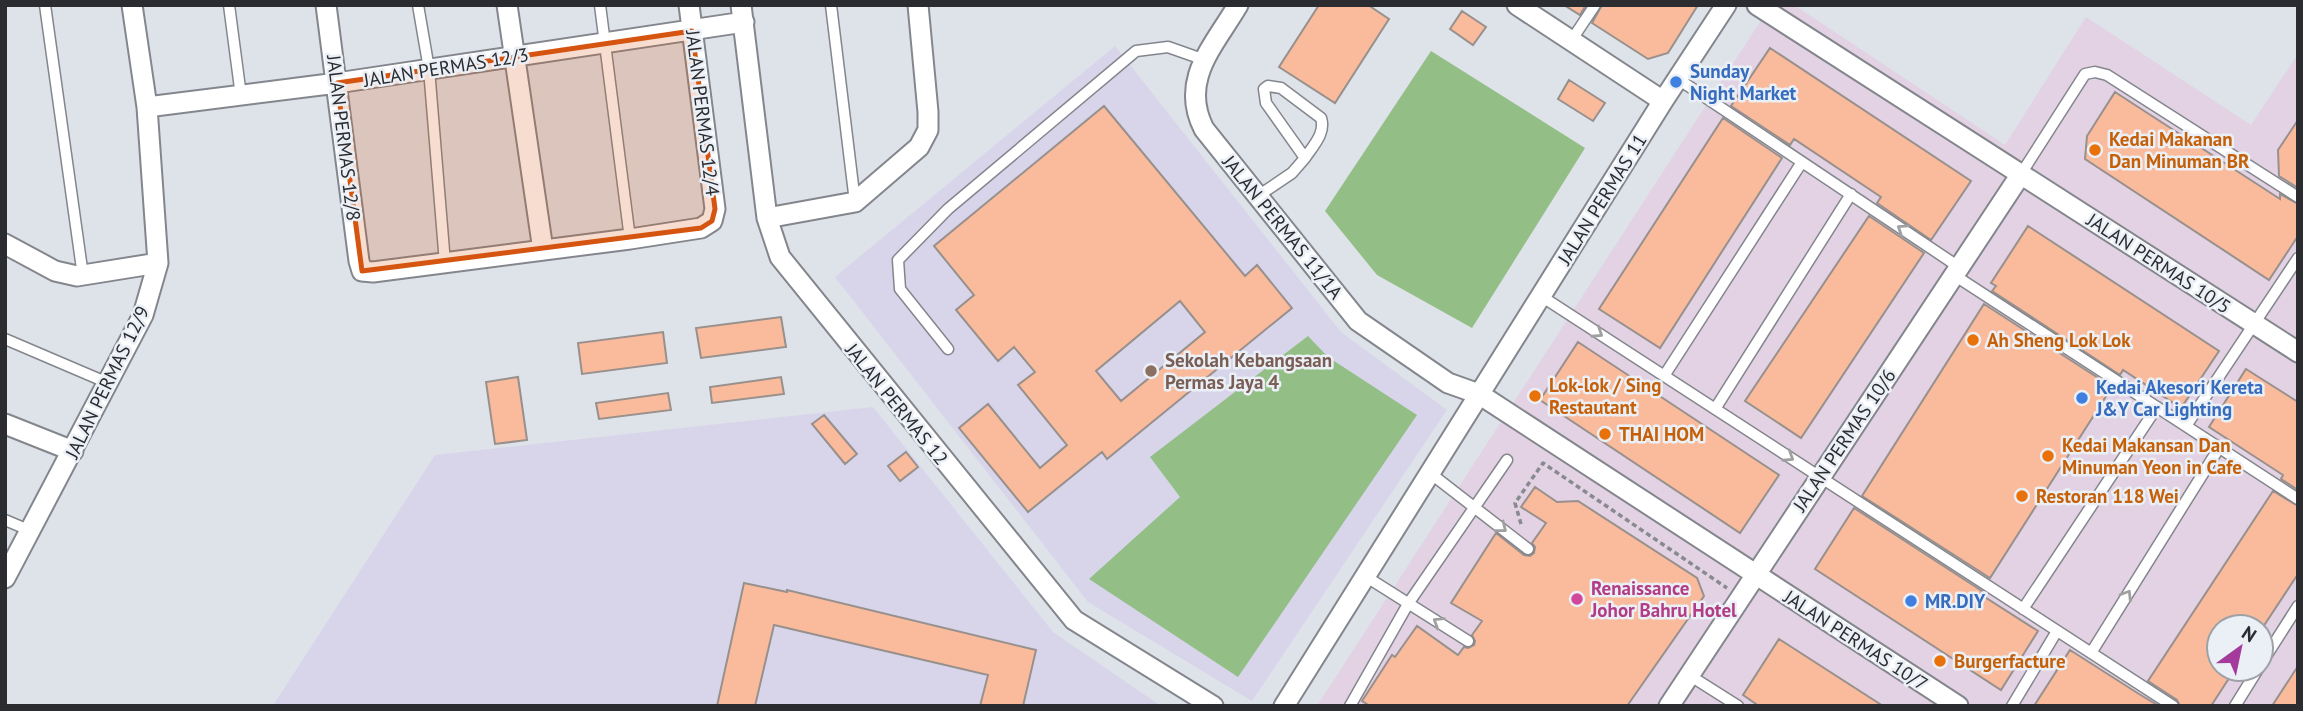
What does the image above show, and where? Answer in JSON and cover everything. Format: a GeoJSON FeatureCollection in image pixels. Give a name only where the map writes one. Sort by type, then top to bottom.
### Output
{"type":"FeatureCollection","features":[{"type":"Feature","properties":{"kind":"street","name":"JALAN PERMAS 12/9"},"geometry":{"type":"LineString","coordinates":[[5,579],[144,315],[158,263],[147,107],[132,5]]}},
{"type":"Feature","properties":{"kind":"street","name":"JALAN PERMAS 12/8"},"geometry":{"type":"LineString","coordinates":[[326,5],[362,271],[445,263]]}},
{"type":"Feature","properties":{"kind":"street"},"geometry":{"type":"LineString","coordinates":[[508,5],[542,250]]}},
{"type":"Feature","properties":{"kind":"street","name":"JALAN PERMAS 12/4"},"geometry":{"type":"LineString","coordinates":[[630,239],[701,228],[712,221],[715,209],[689,5]]}},
{"type":"Feature","properties":{"kind":"street"},"geometry":{"type":"LineString","coordinates":[[766,218],[855,202],[919,147],[928,130],[929,112],[918,5]]}},
{"type":"Feature","properties":{"kind":"street","name":"JALAN PERMAS 11/1A"},"geometry":{"type":"LineString","coordinates":[[1238,5],[1197,76],[1194,95],[1196,112],[1204,129],[1358,321],[1448,383],[1479,394],[1755,574]]}},
{"type":"Feature","properties":{"kind":"street"},"geometry":{"type":"LineString","coordinates":[[1517,5],[1663,101]]}},
{"type":"Feature","properties":{"kind":"street","name":"JALAN PERMAS 11"},"geometry":{"type":"LineString","coordinates":[[1284,706],[1663,101],[1727,5]]}},
{"type":"Feature","properties":{"kind":"street","name":"JALAN PERMAS 10/5"},"geometry":{"type":"LineString","coordinates":[[1757,5],[2298,352]]}},
{"type":"Feature","properties":{"kind":"street","name":"JALAN PERMAS 12/3"},"geometry":{"type":"LineString","coordinates":[[147,107],[337,83],[692,31],[742,14]]}},
{"type":"Feature","properties":{"kind":"street","name":"JALAN PERMAS 12"},"geometry":{"type":"LineString","coordinates":[[742,14],[766,218],[780,257],[1074,620],[1213,706]]}},
{"type":"Feature","properties":{"kind":"street","name":"JALAN PERMAS 10/6"},"geometry":{"type":"LineString","coordinates":[[1669,706],[2021,174]]}},
{"type":"Feature","properties":{"kind":"street"},"geometry":{"type":"LineString","coordinates":[[445,263],[630,239]]}},
{"type":"Feature","properties":{"kind":"street"},"geometry":{"type":"LineString","coordinates":[[5,244],[55,271],[83,276],[158,263]]}},
{"type":"Feature","properties":{"kind":"street"},"geometry":{"type":"LineString","coordinates":[[5,424],[73,451]]}},
{"type":"Feature","properties":{"kind":"street","name":"JALAN PERMAS 10/7"},"geometry":{"type":"LineString","coordinates":[[1755,574],[1958,706]]}},
{"type":"Feature","properties":{"kind":"lane"},"geometry":{"type":"LineString","coordinates":[[45,5],[83,276]]}},
{"type":"Feature","properties":{"kind":"lane"},"geometry":{"type":"LineString","coordinates":[[229,5],[241,96]]}},
{"type":"Feature","properties":{"kind":"lane"},"geometry":{"type":"LineString","coordinates":[[418,5],[429,69],[445,263]]}},
{"type":"Feature","properties":{"kind":"lane"},"geometry":{"type":"LineString","coordinates":[[600,5],[630,239]]}},
{"type":"Feature","properties":{"kind":"lane"},"geometry":{"type":"LineString","coordinates":[[831,5],[855,202]]}},
{"type":"Feature","properties":{"kind":"lane"},"geometry":{"type":"LineString","coordinates":[[1572,41],[1595,5]]}},
{"type":"Feature","properties":{"kind":"lane"},"geometry":{"type":"LineString","coordinates":[[947,349],[900,289],[898,260],[948,209],[1136,51],[1168,47],[1205,60]]}},
{"type":"Feature","properties":{"kind":"lane"},"geometry":{"type":"LineString","coordinates":[[2021,174],[2085,74],[2095,72],[2107,75],[2298,197]]}},
{"type":"Feature","properties":{"kind":"lane"},"geometry":{"type":"LineString","coordinates":[[1678,79],[1851,194],[1957,271],[2157,407],[2298,499]]}},
{"type":"Feature","properties":{"kind":"lane"},"geometry":{"type":"LineString","coordinates":[[1258,196],[1293,173],[1305,158],[1321,133],[1323,122],[1281,88],[1268,86],[1264,93],[1266,103],[1305,158]]}},
{"type":"Feature","properties":{"kind":"lane"},"geometry":{"type":"LineString","coordinates":[[1664,376],[1802,162]]}},
{"type":"Feature","properties":{"kind":"lane"},"geometry":{"type":"LineString","coordinates":[[1715,409],[1851,194]]}},
{"type":"Feature","properties":{"kind":"lane"},"geometry":{"type":"LineString","coordinates":[[2186,426],[2298,258]]}},
{"type":"Feature","properties":{"kind":"lane"},"geometry":{"type":"LineString","coordinates":[[1541,296],[2173,706]]}},
{"type":"Feature","properties":{"kind":"lane"},"geometry":{"type":"LineString","coordinates":[[5,339],[108,383]]}},
{"type":"Feature","properties":{"kind":"lane"},"geometry":{"type":"LineString","coordinates":[[2023,609],[2157,407]]}},
{"type":"Feature","properties":{"kind":"lane"},"geometry":{"type":"LineString","coordinates":[[2091,653],[2219,448]]}},
{"type":"Feature","properties":{"kind":"lane"},"geometry":{"type":"LineString","coordinates":[[1350,706],[1408,604],[1507,460]]}},
{"type":"Feature","properties":{"kind":"lane"},"geometry":{"type":"LineString","coordinates":[[1430,473],[1528,549]]}},
{"type":"Feature","properties":{"kind":"lane"},"geometry":{"type":"LineString","coordinates":[[5,520],[31,531]]}},
{"type":"Feature","properties":{"kind":"lane"},"geometry":{"type":"LineString","coordinates":[[1365,576],[1468,641]]}},
{"type":"Feature","properties":{"kind":"lane"},"geometry":{"type":"LineString","coordinates":[[2275,642],[2298,606]]}},
{"type":"Feature","properties":{"kind":"lane"},"geometry":{"type":"LineString","coordinates":[[2012,706],[2057,631]]}},
{"type":"Feature","properties":{"kind":"lane"},"geometry":{"type":"LineString","coordinates":[[1689,675],[1738,706]]}},
{"type":"Feature","properties":{"kind":"lane"},"geometry":{"type":"LineString","coordinates":[[2235,706],[2249,683]]}},
{"type":"Feature","properties":{"kind":"path"},"geometry":{"type":"LineString","coordinates":[[1528,549],[1515,503],[1543,463],[1740,597]]}},
{"type":"Feature","properties":{"kind":"highlighted area"},"geometry":{"type":"Polygon","coordinates":[[[692,31],[715,209],[712,221],[701,228],[362,271],[337,83],[692,31]]]}},
{"type":"Feature","properties":{"kind":"shaded area"},"geometry":{"type":"Polygon","coordinates":[[[1771,5],[1794,5],[2005,145],[2086,17],[2251,125],[2298,54],[2298,706],[1317,706],[1771,5]]]}},
{"type":"Feature","properties":{"kind":"shaded area","name":"Sekolah Kebangsaan Permas Jaya 4"},"geometry":{"type":"Polygon","coordinates":[[[1115,46],[1341,332],[1447,410],[1252,701],[1088,602],[835,277],[1115,46]]]}},
{"type":"Feature","properties":{"kind":"shaded area"},"geometry":{"type":"Polygon","coordinates":[[[873,407],[1053,632],[1161,706],[274,704],[435,455],[873,407]]]}},
{"type":"Feature","properties":{"kind":"green space"},"geometry":{"type":"Polygon","coordinates":[[[1431,51],[1585,148],[1472,328],[1377,275],[1325,211],[1431,51]]]}},
{"type":"Feature","properties":{"kind":"green space"},"geometry":{"type":"Polygon","coordinates":[[[1308,336],[1328,357],[1417,415],[1238,677],[1089,579],[1180,497],[1150,457],[1308,336]]]}},
{"type":"Feature","properties":{"kind":"building"},"geometry":{"type":"Polygon","coordinates":[[[1319,5],[1368,5],[1389,19],[1335,103],[1279,67],[1319,5]]]}},
{"type":"Feature","properties":{"kind":"building"},"geometry":{"type":"Polygon","coordinates":[[[1564,5],[1586,5],[1580,15],[1564,5]]]}},
{"type":"Feature","properties":{"kind":"building"},"geometry":{"type":"Polygon","coordinates":[[[1602,5],[1698,5],[1668,53],[1648,59],[1592,23],[1602,5]]]}},
{"type":"Feature","properties":{"kind":"building"},"geometry":{"type":"Polygon","coordinates":[[[1462,11],[1486,27],[1473,45],[1450,29],[1462,11]]]}},
{"type":"Feature","properties":{"kind":"building"},"geometry":{"type":"Polygon","coordinates":[[[1770,48],[1971,181],[1931,240],[1877,203],[1881,197],[1794,139],[1790,145],[1731,106],[1770,48]]]}},
{"type":"Feature","properties":{"kind":"building"},"geometry":{"type":"Polygon","coordinates":[[[1569,80],[1605,103],[1593,121],[1558,99],[1569,80]]]}},
{"type":"Feature","properties":{"kind":"building"},"geometry":{"type":"Polygon","coordinates":[[[2115,92],[2280,199],[2280,194],[2298,204],[2298,236],[2269,280],[2085,159],[2087,136],[2115,92]]]}},
{"type":"Feature","properties":{"kind":"building"},"geometry":{"type":"Polygon","coordinates":[[[1104,106],[1245,276],[1257,265],[1292,308],[1107,459],[1102,452],[1028,512],[959,428],[988,404],[1040,468],[1067,445],[1018,385],[1035,372],[1014,347],[998,361],[956,310],[974,295],[934,246],[1104,106]],[[1180,301],[1096,371],[1121,401],[1205,332],[1180,301]]]}},
{"type":"Feature","properties":{"kind":"building"},"geometry":{"type":"Polygon","coordinates":[[[1723,118],[1782,158],[1660,348],[1599,309],[1723,118]]]}},
{"type":"Feature","properties":{"kind":"building"},"geometry":{"type":"Polygon","coordinates":[[[2298,120],[2298,188],[2279,176],[2278,150],[2298,120]]]}},
{"type":"Feature","properties":{"kind":"building"},"geometry":{"type":"Polygon","coordinates":[[[1869,216],[1924,253],[1801,438],[1745,401],[1869,216]]]}},
{"type":"Feature","properties":{"kind":"building"},"geometry":{"type":"Polygon","coordinates":[[[2028,226],[2219,351],[2181,408],[2123,370],[2120,375],[1992,291],[1996,286],[1991,283],[2028,226]]]}},
{"type":"Feature","properties":{"kind":"building"},"geometry":{"type":"Polygon","coordinates":[[[1984,304],[2112,387],[1990,578],[1862,496],[1984,304]]]}},
{"type":"Feature","properties":{"kind":"building"},"geometry":{"type":"Polygon","coordinates":[[[781,317],[786,347],[701,358],[696,328],[781,317]]]}},
{"type":"Feature","properties":{"kind":"building"},"geometry":{"type":"Polygon","coordinates":[[[663,332],[667,363],[582,374],[578,343],[663,332]]]}},
{"type":"Feature","properties":{"kind":"building"},"geometry":{"type":"Polygon","coordinates":[[[1578,342],[1779,475],[1740,533],[1540,400],[1578,342]]]}},
{"type":"Feature","properties":{"kind":"building"},"geometry":{"type":"Polygon","coordinates":[[[2246,369],[2298,402],[2298,490],[2281,479],[2283,475],[2209,427],[2246,369]]]}},
{"type":"Feature","properties":{"kind":"building"},"geometry":{"type":"Polygon","coordinates":[[[518,377],[527,440],[495,444],[486,382],[518,377]]]}},
{"type":"Feature","properties":{"kind":"building"},"geometry":{"type":"Polygon","coordinates":[[[781,377],[784,394],[712,403],[710,387],[781,377]]]}},
{"type":"Feature","properties":{"kind":"building"},"geometry":{"type":"Polygon","coordinates":[[[668,393],[671,410],[599,419],[596,403],[668,393]]]}},
{"type":"Feature","properties":{"kind":"building"},"geometry":{"type":"Polygon","coordinates":[[[824,415],[857,454],[845,464],[812,424],[824,415]]]}},
{"type":"Feature","properties":{"kind":"building"},"geometry":{"type":"Polygon","coordinates":[[[906,452],[918,467],[900,481],[888,466],[906,452]]]}},
{"type":"Feature","properties":{"kind":"building","name":"Renaissance Johor Bahru Hotel"},"geometry":{"type":"Polygon","coordinates":[[[1535,487],[1557,502],[1578,501],[1697,578],[1704,596],[1627,706],[1370,706],[1362,701],[1392,655],[1395,657],[1417,626],[1458,655],[1464,647],[1474,645],[1472,635],[1482,621],[1451,603],[1496,533],[1524,555],[1530,556],[1534,553],[1535,547],[1532,543],[1546,523],[1521,507],[1535,487]]]}},
{"type":"Feature","properties":{"kind":"building"},"geometry":{"type":"Polygon","coordinates":[[[2273,491],[2298,506],[2298,574],[2272,613],[2205,613],[2205,683],[2226,683],[2211,706],[2180,706],[2177,700],[2148,681],[2273,491]]]}},
{"type":"Feature","properties":{"kind":"building"},"geometry":{"type":"Polygon","coordinates":[[[1854,508],[1982,591],[1980,594],[2038,631],[2001,690],[1815,569],[1854,508]]]}},
{"type":"Feature","properties":{"kind":"building"},"geometry":{"type":"Polygon","coordinates":[[[744,583],[787,590],[1036,650],[1023,706],[980,706],[988,675],[774,625],[755,706],[717,706],[744,583]]]}},
{"type":"Feature","properties":{"kind":"building"},"geometry":{"type":"Polygon","coordinates":[[[1779,639],[1883,706],[1759,706],[1743,695],[1779,639]]]}},
{"type":"Feature","properties":{"kind":"building"},"geometry":{"type":"Polygon","coordinates":[[[2070,650],[2139,694],[2159,706],[2034,706],[2070,650]]]}},
{"type":"Feature","properties":{"kind":"building"},"geometry":{"type":"Polygon","coordinates":[[[2298,666],[2298,706],[2272,706],[2298,666]]]}},
{"type":"Feature","properties":{"kind":"place","name":"Sunday Night Market"},"geometry":{"type":"Point","coordinates":[1676,82]}},
{"type":"Feature","properties":{"kind":"place","name":"Kedai Makanan Dan Minuman BR"},"geometry":{"type":"Point","coordinates":[2095,150]}},
{"type":"Feature","properties":{"kind":"place","name":"Ah Sheng Lok Lok"},"geometry":{"type":"Point","coordinates":[1973,340]}},
{"type":"Feature","properties":{"kind":"place","name":"Sekolah Kebangsaan Permas Jaya 4"},"geometry":{"type":"Point","coordinates":[1151,371]}},
{"type":"Feature","properties":{"kind":"place","name":"Lok-lok / Sing Restautant"},"geometry":{"type":"Point","coordinates":[1535,396]}},
{"type":"Feature","properties":{"kind":"place","name":"Kedai Akesori Kereta J&Y Car Lighting"},"geometry":{"type":"Point","coordinates":[2082,398]}},
{"type":"Feature","properties":{"kind":"place","name":"THAI HOM"},"geometry":{"type":"Point","coordinates":[1605,434]}},
{"type":"Feature","properties":{"kind":"place","name":"Kedai Makansan Dan Minuman Yeon in Cafe"},"geometry":{"type":"Point","coordinates":[2048,456]}},
{"type":"Feature","properties":{"kind":"place","name":"Restoran 118 Wei"},"geometry":{"type":"Point","coordinates":[2022,496]}},
{"type":"Feature","properties":{"kind":"place","name":"Renaissance Johor Bahru Hotel"},"geometry":{"type":"Point","coordinates":[1577,599]}},
{"type":"Feature","properties":{"kind":"place","name":"MR.DIY"},"geometry":{"type":"Point","coordinates":[1911,601]}},
{"type":"Feature","properties":{"kind":"place","name":"Burgerfacture"},"geometry":{"type":"Point","coordinates":[1940,661]}}]}
